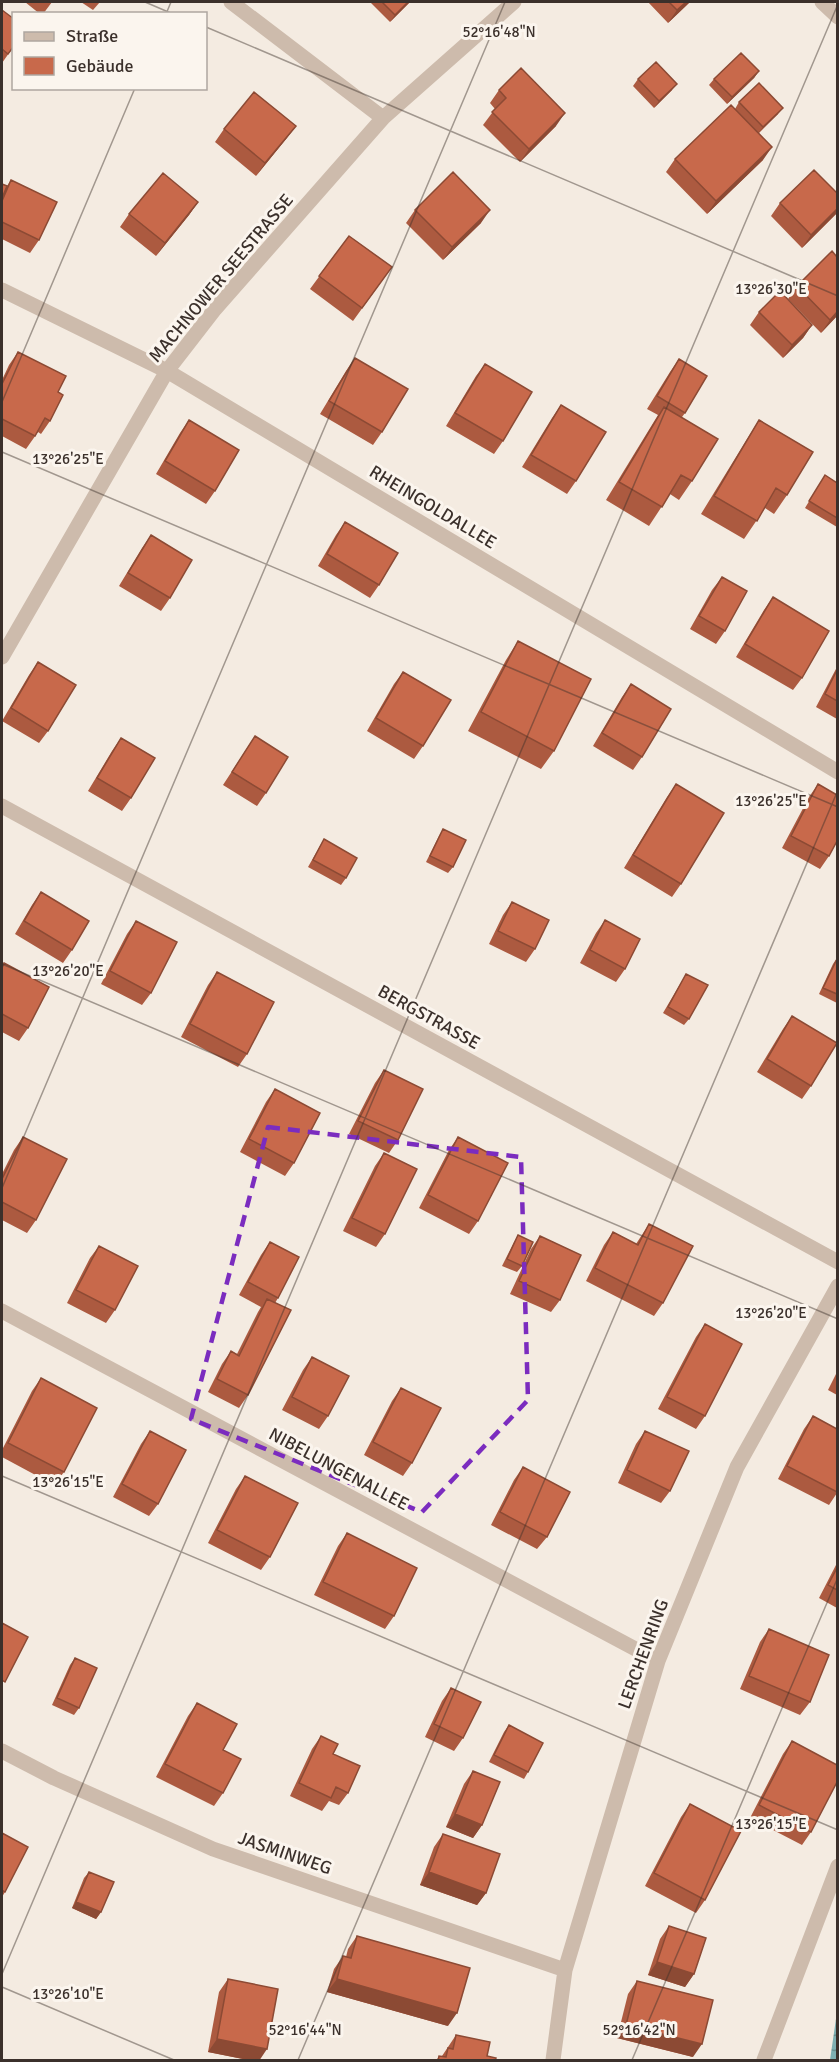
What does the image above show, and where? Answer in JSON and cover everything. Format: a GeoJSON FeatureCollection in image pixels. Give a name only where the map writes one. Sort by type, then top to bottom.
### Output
{"type":"FeatureCollection","features":[{"type":"Feature","properties":{"kind":"street"},"geometry":{"type":"LineString","coordinates":[[231,2],[384,118]]}},
{"type":"Feature","properties":{"kind":"street","name":"MACHNOWER SEESTRASSE"},"geometry":{"type":"LineString","coordinates":[[2,657],[167,371],[215,309],[384,118],[514,2]]}},
{"type":"Feature","properties":{"kind":"street"},"geometry":{"type":"LineString","coordinates":[[822,2],[837,17]]}},
{"type":"Feature","properties":{"kind":"street","name":"RHEINGOLDALLEE"},"geometry":{"type":"LineString","coordinates":[[2,290],[167,371],[837,772]]}},
{"type":"Feature","properties":{"kind":"street","name":"BERGSTRASSE"},"geometry":{"type":"LineString","coordinates":[[2,806],[837,1262]]}},
{"type":"Feature","properties":{"kind":"street","name":"LERCHENRING"},"geometry":{"type":"LineString","coordinates":[[553,2061],[565,1970],[658,1661],[737,1467],[837,1286]]}},
{"type":"Feature","properties":{"kind":"street","name":"NIBELUNGENALLEE"},"geometry":{"type":"LineString","coordinates":[[2,1311],[658,1661]]}},
{"type":"Feature","properties":{"kind":"street","name":"JASMINWEG"},"geometry":{"type":"LineString","coordinates":[[2,1751],[54,1778],[213,1849],[565,1970]]}},
{"type":"Feature","properties":{"kind":"street"},"geometry":{"type":"LineString","coordinates":[[764,2061],[837,1866]]}},
{"type":"Feature","properties":{"kind":"highlighted area"},"geometry":{"type":"Polygon","coordinates":[[[268,1127],[521,1157],[528,1400],[422,1512],[191,1419],[268,1127]]]}},
{"type":"Feature","properties":{"kind":"water"},"geometry":{"type":"Polygon","coordinates":[[[837,2012],[837,2060],[830,2060],[837,2012]]]}},
{"type":"Feature","properties":{"kind":"building"},"geometry":{"type":"Polygon","coordinates":[[[382,2],[408,2],[395,15],[382,2]]]}},
{"type":"Feature","properties":{"kind":"building"},"geometry":{"type":"Polygon","coordinates":[[[669,2],[686,2],[677,10],[669,2]]]}},
{"type":"Feature","properties":{"kind":"building"},"geometry":{"type":"Polygon","coordinates":[[[2,10],[12,18],[12,49],[8,54],[2,49],[2,10]]]}},
{"type":"Feature","properties":{"kind":"building"},"geometry":{"type":"Polygon","coordinates":[[[741,53],[759,71],[732,97],[714,79],[741,53]]]}},
{"type":"Feature","properties":{"kind":"building"},"geometry":{"type":"Polygon","coordinates":[[[656,62],[677,84],[659,101],[638,79],[656,62]]]}},
{"type":"Feature","properties":{"kind":"building"},"geometry":{"type":"Polygon","coordinates":[[[521,68],[565,113],[529,149],[492,112],[506,98],[499,90],[521,68]]]}},
{"type":"Feature","properties":{"kind":"building"},"geometry":{"type":"Polygon","coordinates":[[[759,83],[783,108],[763,127],[739,102],[759,83]]]}},
{"type":"Feature","properties":{"kind":"building"},"geometry":{"type":"Polygon","coordinates":[[[254,92],[296,126],[265,163],[224,129],[254,92]]]}},
{"type":"Feature","properties":{"kind":"building"},"geometry":{"type":"Polygon","coordinates":[[[731,105],[772,147],[716,201],[675,159],[731,105]]]}},
{"type":"Feature","properties":{"kind":"building"},"geometry":{"type":"Polygon","coordinates":[[[814,170],[837,193],[837,209],[811,235],[780,203],[814,170]]]}},
{"type":"Feature","properties":{"kind":"building"},"geometry":{"type":"Polygon","coordinates":[[[453,172],[490,210],[452,247],[415,210],[453,172]]]}},
{"type":"Feature","properties":{"kind":"building"},"geometry":{"type":"Polygon","coordinates":[[[163,173],[198,202],[165,243],[129,214],[163,173]]]}},
{"type":"Feature","properties":{"kind":"building"},"geometry":{"type":"Polygon","coordinates":[[[11,180],[57,202],[39,240],[2,222],[2,201],[11,180]]]}},
{"type":"Feature","properties":{"kind":"building"},"geometry":{"type":"Polygon","coordinates":[[[2,184],[7,186],[2,198],[2,184]]]}},
{"type":"Feature","properties":{"kind":"building"},"geometry":{"type":"Polygon","coordinates":[[[349,236],[392,267],[362,308],[319,276],[349,236]]]}},
{"type":"Feature","properties":{"kind":"building"},"geometry":{"type":"Polygon","coordinates":[[[832,251],[837,257],[837,312],[830,320],[797,286],[832,251]]]}},
{"type":"Feature","properties":{"kind":"building"},"geometry":{"type":"Polygon","coordinates":[[[780,291],[812,325],[792,345],[759,312],[780,291]]]}},
{"type":"Feature","properties":{"kind":"building"},"geometry":{"type":"Polygon","coordinates":[[[18,352],[66,376],[58,392],[63,395],[50,421],[45,418],[35,436],[2,419],[2,384],[18,352]]]}},
{"type":"Feature","properties":{"kind":"building"},"geometry":{"type":"Polygon","coordinates":[[[355,358],[408,389],[382,432],[329,401],[355,358]]]}},
{"type":"Feature","properties":{"kind":"building"},"geometry":{"type":"Polygon","coordinates":[[[679,359],[707,376],[685,413],[657,396],[679,359]]]}},
{"type":"Feature","properties":{"kind":"building"},"geometry":{"type":"Polygon","coordinates":[[[485,364],[532,392],[503,441],[455,413],[485,364]]]}},
{"type":"Feature","properties":{"kind":"building"},"geometry":{"type":"Polygon","coordinates":[[[561,405],[606,432],[576,481],[531,455],[561,405]]]}},
{"type":"Feature","properties":{"kind":"building"},"geometry":{"type":"Polygon","coordinates":[[[664,407],[718,439],[692,481],[681,475],[662,507],[619,482],[664,407]]]}},
{"type":"Feature","properties":{"kind":"building"},"geometry":{"type":"Polygon","coordinates":[[[189,420],[239,450],[215,491],[165,461],[189,420]]]}},
{"type":"Feature","properties":{"kind":"building"},"geometry":{"type":"Polygon","coordinates":[[[759,420],[813,452],[787,495],[776,488],[757,521],[714,496],[759,420]]]}},
{"type":"Feature","properties":{"kind":"building"},"geometry":{"type":"Polygon","coordinates":[[[825,475],[837,483],[837,518],[809,501],[825,475]]]}},
{"type":"Feature","properties":{"kind":"building"},"geometry":{"type":"Polygon","coordinates":[[[345,522],[398,553],[379,585],[327,554],[345,522]]]}},
{"type":"Feature","properties":{"kind":"building"},"geometry":{"type":"Polygon","coordinates":[[[151,535],[192,560],[170,598],[128,573],[151,535]]]}},
{"type":"Feature","properties":{"kind":"building"},"geometry":{"type":"Polygon","coordinates":[[[722,577],[747,591],[725,631],[699,616],[722,577]]]}},
{"type":"Feature","properties":{"kind":"building"},"geometry":{"type":"Polygon","coordinates":[[[773,597],[829,631],[802,678],[745,644],[773,597]]]}},
{"type":"Feature","properties":{"kind":"building"},"geometry":{"type":"Polygon","coordinates":[[[518,641],[591,679],[554,751],[481,712],[518,641]]]}},
{"type":"Feature","properties":{"kind":"building"},"geometry":{"type":"Polygon","coordinates":[[[38,662],[76,685],[48,731],[11,708],[38,662]]]}},
{"type":"Feature","properties":{"kind":"building"},"geometry":{"type":"Polygon","coordinates":[[[837,670],[837,701],[825,694],[837,670]]]}},
{"type":"Feature","properties":{"kind":"building"},"geometry":{"type":"Polygon","coordinates":[[[403,672],[451,700],[423,746],[376,718],[403,672]]]}},
{"type":"Feature","properties":{"kind":"building"},"geometry":{"type":"Polygon","coordinates":[[[631,684],[671,709],[642,757],[602,733],[631,684]]]}},
{"type":"Feature","properties":{"kind":"building"},"geometry":{"type":"Polygon","coordinates":[[[255,736],[288,757],[266,793],[232,772],[255,736]]]}},
{"type":"Feature","properties":{"kind":"building"},"geometry":{"type":"Polygon","coordinates":[[[121,738],[155,758],[131,798],[97,778],[121,738]]]}},
{"type":"Feature","properties":{"kind":"building"},"geometry":{"type":"Polygon","coordinates":[[[676,784],[724,813],[681,884],[633,855],[676,784]]]}},
{"type":"Feature","properties":{"kind":"building"},"geometry":{"type":"Polygon","coordinates":[[[818,784],[837,795],[837,841],[829,856],[791,836],[818,784]]]}},
{"type":"Feature","properties":{"kind":"building"},"geometry":{"type":"Polygon","coordinates":[[[443,829],[466,840],[453,867],[430,856],[443,829]]]}},
{"type":"Feature","properties":{"kind":"building"},"geometry":{"type":"Polygon","coordinates":[[[324,839],[357,858],[346,878],[313,860],[324,839]]]}},
{"type":"Feature","properties":{"kind":"building"},"geometry":{"type":"Polygon","coordinates":[[[41,892],[89,921],[72,950],[24,921],[41,892]]]}},
{"type":"Feature","properties":{"kind":"building"},"geometry":{"type":"Polygon","coordinates":[[[512,902],[549,920],[535,949],[498,931],[512,902]]]}},
{"type":"Feature","properties":{"kind":"building"},"geometry":{"type":"Polygon","coordinates":[[[605,920],[640,939],[625,969],[590,950],[605,920]]]}},
{"type":"Feature","properties":{"kind":"building"},"geometry":{"type":"Polygon","coordinates":[[[136,921],[177,942],[151,993],[110,971],[136,921]]]}},
{"type":"Feature","properties":{"kind":"building"},"geometry":{"type":"Polygon","coordinates":[[[837,959],[837,994],[823,988],[837,959]]]}},
{"type":"Feature","properties":{"kind":"building"},"geometry":{"type":"Polygon","coordinates":[[[4,963],[49,987],[28,1028],[2,1014],[2,968],[4,963]]]}},
{"type":"Feature","properties":{"kind":"building"},"geometry":{"type":"Polygon","coordinates":[[[217,972],[274,1002],[247,1054],[190,1024],[217,972]]]}},
{"type":"Feature","properties":{"kind":"building"},"geometry":{"type":"Polygon","coordinates":[[[686,974],[708,985],[689,1019],[668,1007],[686,974]]]}},
{"type":"Feature","properties":{"kind":"building"},"geometry":{"type":"Polygon","coordinates":[[[792,1016],[837,1043],[811,1086],[767,1059],[792,1016]]]}},
{"type":"Feature","properties":{"kind":"building"},"geometry":{"type":"Polygon","coordinates":[[[384,1070],[423,1089],[398,1140],[358,1121],[384,1070]]]}},
{"type":"Feature","properties":{"kind":"building"},"geometry":{"type":"Polygon","coordinates":[[[275,1089],[320,1113],[294,1163],[249,1139],[275,1089]]]}},
{"type":"Feature","properties":{"kind":"building"},"geometry":{"type":"Polygon","coordinates":[[[23,1137],[67,1159],[36,1220],[2,1202],[2,1179],[23,1137]]]}},
{"type":"Feature","properties":{"kind":"building"},"geometry":{"type":"Polygon","coordinates":[[[458,1137],[508,1163],[478,1221],[428,1195],[458,1137]]]}},
{"type":"Feature","properties":{"kind":"building"},"geometry":{"type":"Polygon","coordinates":[[[384,1153],[417,1169],[385,1234],[352,1218],[384,1153]]]}},
{"type":"Feature","properties":{"kind":"building"},"geometry":{"type":"Polygon","coordinates":[[[649,1224],[693,1246],[663,1303],[595,1268],[613,1232],[638,1245],[649,1224]]]}},
{"type":"Feature","properties":{"kind":"building"},"geometry":{"type":"Polygon","coordinates":[[[518,1235],[533,1242],[522,1266],[507,1259],[518,1235]]]}},
{"type":"Feature","properties":{"kind":"building"},"geometry":{"type":"Polygon","coordinates":[[[540,1236],[581,1255],[560,1300],[519,1281],[540,1236]]]}},
{"type":"Feature","properties":{"kind":"building"},"geometry":{"type":"Polygon","coordinates":[[[270,1242],[299,1257],[278,1298],[248,1282],[270,1242]]]}},
{"type":"Feature","properties":{"kind":"building"},"geometry":{"type":"Polygon","coordinates":[[[99,1246],[138,1266],[115,1310],[76,1290],[99,1246]]]}},
{"type":"Feature","properties":{"kind":"building"},"geometry":{"type":"Polygon","coordinates":[[[267,1299],[291,1310],[248,1395],[217,1379],[231,1351],[239,1356],[267,1299]]]}},
{"type":"Feature","properties":{"kind":"building"},"geometry":{"type":"Polygon","coordinates":[[[705,1324],[742,1344],[705,1416],[667,1397],[705,1324]]]}},
{"type":"Feature","properties":{"kind":"building"},"geometry":{"type":"Polygon","coordinates":[[[312,1357],[349,1376],[328,1416],[292,1397],[312,1357]]]}},
{"type":"Feature","properties":{"kind":"building"},"geometry":{"type":"Polygon","coordinates":[[[41,1378],[97,1408],[64,1472],[8,1443],[41,1378]]]}},
{"type":"Feature","properties":{"kind":"building"},"geometry":{"type":"Polygon","coordinates":[[[401,1388],[441,1408],[412,1463],[373,1442],[401,1388]]]}},
{"type":"Feature","properties":{"kind":"building"},"geometry":{"type":"Polygon","coordinates":[[[813,1416],[837,1429],[837,1492],[787,1466],[813,1416]]]}},
{"type":"Feature","properties":{"kind":"building"},"geometry":{"type":"Polygon","coordinates":[[[150,1431],[186,1450],[158,1504],[122,1484],[150,1431]]]}},
{"type":"Feature","properties":{"kind":"building"},"geometry":{"type":"Polygon","coordinates":[[[645,1431],[689,1451],[670,1491],[627,1470],[645,1431]]]}},
{"type":"Feature","properties":{"kind":"building"},"geometry":{"type":"Polygon","coordinates":[[[523,1467],[570,1492],[547,1537],[500,1512],[523,1467]]]}},
{"type":"Feature","properties":{"kind":"building"},"geometry":{"type":"Polygon","coordinates":[[[245,1476],[298,1503],[270,1557],[217,1530],[245,1476]]]}},
{"type":"Feature","properties":{"kind":"building"},"geometry":{"type":"Polygon","coordinates":[[[347,1533],[417,1568],[394,1616],[323,1582],[347,1533]]]}},
{"type":"Feature","properties":{"kind":"building"},"geometry":{"type":"Polygon","coordinates":[[[837,1568],[837,1590],[828,1585],[837,1568]]]}},
{"type":"Feature","properties":{"kind":"building"},"geometry":{"type":"Polygon","coordinates":[[[2,1623],[28,1637],[5,1682],[2,1680],[2,1623]]]}},
{"type":"Feature","properties":{"kind":"building"},"geometry":{"type":"Polygon","coordinates":[[[769,1629],[829,1655],[810,1702],[749,1676],[769,1629]]]}},
{"type":"Feature","properties":{"kind":"building"},"geometry":{"type":"Polygon","coordinates":[[[75,1658],[97,1668],[79,1708],[57,1698],[75,1658]]]}},
{"type":"Feature","properties":{"kind":"building"},"geometry":{"type":"Polygon","coordinates":[[[451,1688],[481,1702],[463,1738],[434,1724],[451,1688]]]}},
{"type":"Feature","properties":{"kind":"building"},"geometry":{"type":"Polygon","coordinates":[[[197,1703],[237,1724],[223,1750],[241,1759],[223,1793],[165,1764],[197,1703]]]}},
{"type":"Feature","properties":{"kind":"building"},"geometry":{"type":"Polygon","coordinates":[[[509,1725],[543,1743],[528,1772],[494,1755],[509,1725]]]}},
{"type":"Feature","properties":{"kind":"building"},"geometry":{"type":"Polygon","coordinates":[[[321,1736],[338,1744],[333,1754],[360,1766],[348,1793],[336,1787],[331,1798],[299,1783],[321,1736]]]}},
{"type":"Feature","properties":{"kind":"building"},"geometry":{"type":"Polygon","coordinates":[[[792,1741],[837,1765],[837,1782],[811,1832],[759,1805],[792,1741]]]}},
{"type":"Feature","properties":{"kind":"building"},"geometry":{"type":"Polygon","coordinates":[[[473,1771],[500,1782],[482,1825],[455,1814],[473,1771]]]}},
{"type":"Feature","properties":{"kind":"building"},"geometry":{"type":"Polygon","coordinates":[[[690,1804],[741,1831],[705,1900],[654,1873],[690,1804]]]}},
{"type":"Feature","properties":{"kind":"building"},"geometry":{"type":"Polygon","coordinates":[[[2,1833],[28,1847],[5,1892],[2,1890],[2,1833]]]}},
{"type":"Feature","properties":{"kind":"building"},"geometry":{"type":"Polygon","coordinates":[[[443,1834],[500,1854],[486,1893],[429,1872],[443,1834]]]}},
{"type":"Feature","properties":{"kind":"building"},"geometry":{"type":"Polygon","coordinates":[[[89,1872],[114,1882],[101,1912],[76,1902],[89,1872]]]}},
{"type":"Feature","properties":{"kind":"building"},"geometry":{"type":"Polygon","coordinates":[[[669,1926],[706,1938],[694,1974],[657,1962],[669,1926]]]}},
{"type":"Feature","properties":{"kind":"building"},"geometry":{"type":"Polygon","coordinates":[[[357,1936],[470,1968],[457,2013],[337,1979],[343,1956],[351,1958],[357,1936]]]}},
{"type":"Feature","properties":{"kind":"building"},"geometry":{"type":"Polygon","coordinates":[[[228,1979],[278,1989],[267,2049],[217,2039],[228,1979]]]}},
{"type":"Feature","properties":{"kind":"building"},"geometry":{"type":"Polygon","coordinates":[[[637,1981],[713,2000],[702,2044],[626,2025],[637,1981]]]}},
{"type":"Feature","properties":{"kind":"building"},"geometry":{"type":"Polygon","coordinates":[[[456,2035],[490,2042],[487,2056],[496,2058],[495,2061],[438,2061],[439,2056],[446,2057],[448,2048],[453,2049],[456,2035]]]}}]}
